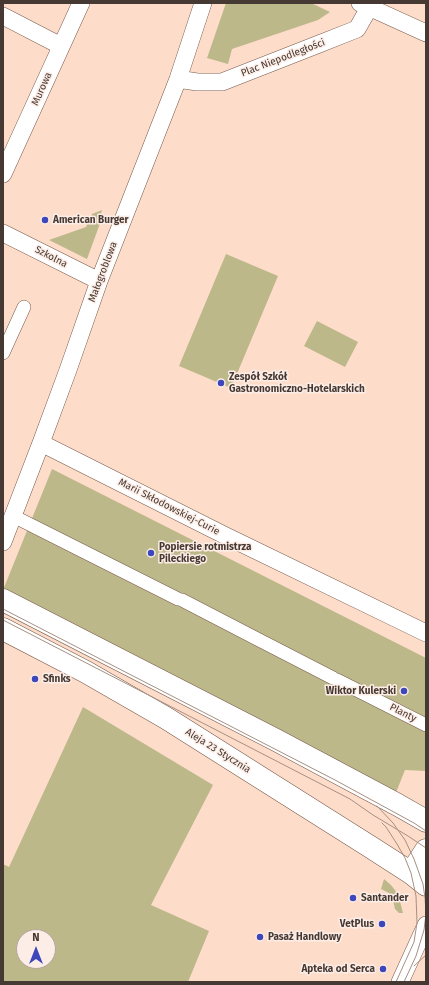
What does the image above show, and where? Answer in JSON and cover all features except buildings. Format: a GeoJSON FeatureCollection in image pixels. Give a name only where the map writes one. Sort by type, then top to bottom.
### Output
{"type":"FeatureCollection","features":[{"type":"Feature","properties":{"kind":"street","name":"Murowa"},"geometry":{"type":"LineString","coordinates":[[3,174],[80,3]]}},
{"type":"Feature","properties":{"kind":"street","name":"Małogroblowa"},"geometry":{"type":"LineString","coordinates":[[3,542],[68,370],[99,281],[178,79],[203,3]]}},
{"type":"Feature","properties":{"kind":"street"},"geometry":{"type":"LineString","coordinates":[[367,5],[426,33]]}},
{"type":"Feature","properties":{"kind":"street","name":"Plac Niepodległości"},"geometry":{"type":"LineString","coordinates":[[178,79],[197,82],[222,82],[357,29],[367,5]]}},
{"type":"Feature","properties":{"kind":"street"},"geometry":{"type":"LineString","coordinates":[[3,16],[61,46]]}},
{"type":"Feature","properties":{"kind":"street","name":"Szkolna"},"geometry":{"type":"LineString","coordinates":[[3,233],[99,281]]}},
{"type":"Feature","properties":{"kind":"street"},"geometry":{"type":"LineString","coordinates":[[3,353],[24,307]]}},
{"type":"Feature","properties":{"kind":"street","name":"Marii Skłodowskiej-Curie"},"geometry":{"type":"LineString","coordinates":[[41,443],[226,536],[426,633]]}},
{"type":"Feature","properties":{"kind":"street","name":"Planty"},"geometry":{"type":"LineString","coordinates":[[19,519],[426,725]]}},
{"type":"Feature","properties":{"kind":"street"},"geometry":{"type":"LineString","coordinates":[[3,600],[398,804],[426,821]]}},
{"type":"Feature","properties":{"kind":"street","name":"Aleja 23 Stycznia"},"geometry":{"type":"LineString","coordinates":[[3,629],[86,672],[166,718],[419,879]]}},
{"type":"Feature","properties":{"kind":"street"},"geometry":{"type":"LineString","coordinates":[[419,879],[426,850]]}},
{"type":"Feature","properties":{"kind":"street"},"geometry":{"type":"LineString","coordinates":[[400,982],[426,925]]}},
{"type":"Feature","properties":{"kind":"shaded area"},"geometry":{"type":"Polygon","coordinates":[[[226,3],[311,3],[330,12],[318,20],[232,49],[228,64],[207,58],[226,3]]]}},
{"type":"Feature","properties":{"kind":"shaded area"},"geometry":{"type":"Polygon","coordinates":[[[102,210],[100,217],[102,218],[87,259],[49,240],[86,227],[92,214],[102,210]]]}},
{"type":"Feature","properties":{"kind":"shaded area"},"geometry":{"type":"Polygon","coordinates":[[[226,254],[278,276],[231,388],[179,366],[226,254]]]}},
{"type":"Feature","properties":{"kind":"shaded area"},"geometry":{"type":"Polygon","coordinates":[[[317,321],[358,342],[345,367],[304,346],[317,321]]]}},
{"type":"Feature","properties":{"kind":"shaded area"},"geometry":{"type":"Polygon","coordinates":[[[52,469],[426,658],[426,771],[405,770],[395,795],[3,590],[52,469]]]}},
{"type":"Feature","properties":{"kind":"shaded area"},"geometry":{"type":"Polygon","coordinates":[[[83,707],[213,785],[151,905],[209,931],[188,982],[3,982],[3,864],[9,867],[83,707]]]}},
{"type":"Feature","properties":{"kind":"shaded area"},"geometry":{"type":"Polygon","coordinates":[[[384,879],[398,894],[403,913],[399,913],[395,909],[393,900],[389,893],[381,889],[384,879]]]}},
{"type":"Feature","properties":{"kind":"tram line"},"geometry":{"type":"LineString","coordinates":[[3,609],[335,780],[426,831]]}},
{"type":"Feature","properties":{"kind":"tram line"},"geometry":{"type":"LineString","coordinates":[[3,620],[350,799],[426,848]]}},
{"type":"Feature","properties":{"kind":"tram line"},"geometry":{"type":"LineString","coordinates":[[377,806],[393,823],[405,840],[423,884],[426,914],[424,930],[416,956],[404,982]]}},
{"type":"Feature","properties":{"kind":"tram line"},"geometry":{"type":"LineString","coordinates":[[382,823],[405,858],[411,873],[416,896],[417,923],[414,942],[396,982]]}},
{"type":"Feature","properties":{"kind":"tram line"},"geometry":{"type":"LineString","coordinates":[[414,966],[426,955]]}},
{"type":"Feature","properties":{"kind":"place","name":"American Burger"},"geometry":{"type":"Point","coordinates":[45,220]}},
{"type":"Feature","properties":{"kind":"place","name":"Zespół Szkół Gastronomiczno-Hotelarskich"},"geometry":{"type":"Point","coordinates":[221,383]}},
{"type":"Feature","properties":{"kind":"place","name":"Popiersie rotmistrza Pileckiego"},"geometry":{"type":"Point","coordinates":[151,553]}},
{"type":"Feature","properties":{"kind":"place","name":"Sfinks"},"geometry":{"type":"Point","coordinates":[35,679]}},
{"type":"Feature","properties":{"kind":"place","name":"Wiktor Kulerski"},"geometry":{"type":"Point","coordinates":[404,691]}},
{"type":"Feature","properties":{"kind":"place","name":"Santander"},"geometry":{"type":"Point","coordinates":[353,898]}},
{"type":"Feature","properties":{"kind":"place","name":"VetPlus"},"geometry":{"type":"Point","coordinates":[382,924]}},
{"type":"Feature","properties":{"kind":"place","name":"Pasaż Handlowy"},"geometry":{"type":"Point","coordinates":[260,937]}},
{"type":"Feature","properties":{"kind":"place","name":"Apteka od Serca"},"geometry":{"type":"Point","coordinates":[383,969]}}]}
